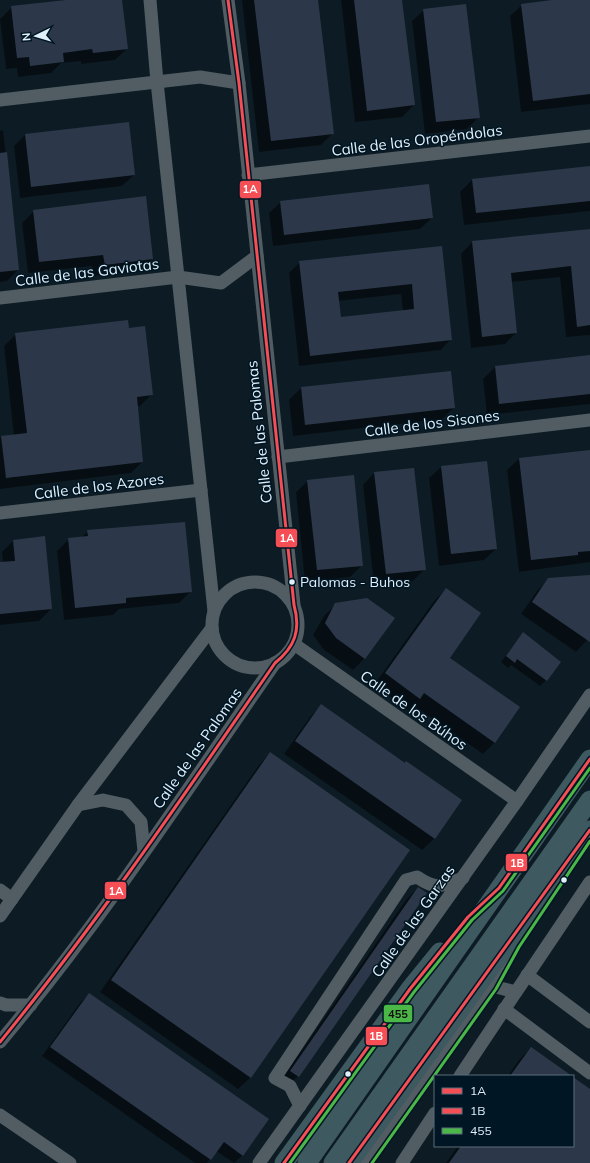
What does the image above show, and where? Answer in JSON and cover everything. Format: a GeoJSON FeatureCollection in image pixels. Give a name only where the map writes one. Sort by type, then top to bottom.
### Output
{"type":"FeatureCollection","features":[{"type":"Feature","properties":{"kind":"highway"},"geometry":{"type":"LineString","coordinates":[[307,1163],[590,759]]}},
{"type":"Feature","properties":{"kind":"highway"},"geometry":{"type":"LineString","coordinates":[[333,1163],[590,800]]}},
{"type":"Feature","properties":{"kind":"highway"},"geometry":{"type":"LineString","coordinates":[[349,1163],[590,831]]}},
{"type":"Feature","properties":{"kind":"highway"},"geometry":{"type":"LineString","coordinates":[[284,1163],[410,989],[468,917],[499,888]]}},
{"type":"Feature","properties":{"kind":"street"},"geometry":{"type":"LineString","coordinates":[[150,0],[157,82],[214,611],[212,628],[216,642],[223,654],[234,662],[248,667],[262,667],[275,663],[286,655],[294,644],[298,631],[298,618],[294,605],[285,593],[273,585],[259,581],[244,583],[231,589],[221,599],[214,611]]}},
{"type":"Feature","properties":{"kind":"street","name":"Calle de las Palomas"},"geometry":{"type":"LineString","coordinates":[[228,0],[239,83],[294,605]]}},
{"type":"Feature","properties":{"kind":"street"},"geometry":{"type":"LineString","coordinates":[[0,100],[200,77],[239,83]]}},
{"type":"Feature","properties":{"kind":"street","name":"Calle de las Oropéndolas"},"geometry":{"type":"LineString","coordinates":[[248,176],[590,136]]}},
{"type":"Feature","properties":{"kind":"street"},"geometry":{"type":"LineString","coordinates":[[178,277],[220,283],[257,256]]}},
{"type":"Feature","properties":{"kind":"street","name":"Calle de las Gaviotas"},"geometry":{"type":"LineString","coordinates":[[0,298],[178,277]]}},
{"type":"Feature","properties":{"kind":"street","name":"Calle de los Sisones"},"geometry":{"type":"LineString","coordinates":[[278,457],[590,420]]}},
{"type":"Feature","properties":{"kind":"street","name":"Calle de los Azores"},"geometry":{"type":"LineString","coordinates":[[0,514],[201,490]]}},
{"type":"Feature","properties":{"kind":"street"},"geometry":{"type":"LineString","coordinates":[[0,916],[78,804],[212,628]]}},
{"type":"Feature","properties":{"kind":"street","name":"Calle de los Búhos"},"geometry":{"type":"LineString","coordinates":[[294,644],[517,801]]}},
{"type":"Feature","properties":{"kind":"street","name":"Calle de las Palomas"},"geometry":{"type":"LineString","coordinates":[[0,1042],[31,1005],[144,851],[275,663]]}},
{"type":"Feature","properties":{"kind":"street","name":"Calle de las Garzas"},"geometry":{"type":"LineString","coordinates":[[260,1163],[463,878],[590,695]]}},
{"type":"Feature","properties":{"kind":"street","name":"Calle de las Palomas"},"geometry":{"type":"LineString","coordinates":[[78,804],[103,800],[126,805],[141,822],[144,851]]}},
{"type":"Feature","properties":{"kind":"street"},"geometry":{"type":"LineString","coordinates":[[366,1163],[492,986],[516,944],[590,831]]}},
{"type":"Feature","properties":{"kind":"street"},"geometry":{"type":"LineString","coordinates":[[300,1106],[290,1086],[274,1078],[406,880],[417,877],[431,886],[443,885],[463,878]]}},
{"type":"Feature","properties":{"kind":"street"},"geometry":{"type":"LineString","coordinates":[[461,1075],[590,882]]}},
{"type":"Feature","properties":{"kind":"street"},"geometry":{"type":"LineString","coordinates":[[0,890],[12,899]]}},
{"type":"Feature","properties":{"kind":"street"},"geometry":{"type":"LineString","coordinates":[[527,975],[590,1022]]}},
{"type":"Feature","properties":{"kind":"street"},"geometry":{"type":"LineString","coordinates":[[492,986],[516,992]]}},
{"type":"Feature","properties":{"kind":"street"},"geometry":{"type":"LineString","coordinates":[[0,1003],[6,1005],[31,1005]]}},
{"type":"Feature","properties":{"kind":"street"},"geometry":{"type":"LineString","coordinates":[[504,1010],[590,1073]]}},
{"type":"Feature","properties":{"kind":"street"},"geometry":{"type":"LineString","coordinates":[[0,1115],[70,1163]]}},
{"type":"Feature","properties":{"kind":"street"},"geometry":{"type":"LineString","coordinates":[[402,1163],[434,1115]]}},
{"type":"Feature","properties":{"kind":"building"},"geometry":{"type":"Polygon","coordinates":[[[66,0],[122,0],[128,49],[93,53],[92,49],[63,53],[64,62],[30,66],[29,57],[17,58],[11,6],[66,0]]]}},
{"type":"Feature","properties":{"kind":"building"},"geometry":{"type":"Polygon","coordinates":[[[254,0],[318,0],[334,134],[271,141],[254,0]]]}},
{"type":"Feature","properties":{"kind":"building"},"geometry":{"type":"Polygon","coordinates":[[[354,0],[402,0],[415,105],[367,111],[354,0]]]}},
{"type":"Feature","properties":{"kind":"building"},"geometry":{"type":"Polygon","coordinates":[[[552,0],[590,0],[590,94],[533,101],[521,4],[552,0]]]}},
{"type":"Feature","properties":{"kind":"building"},"geometry":{"type":"Polygon","coordinates":[[[466,4],[480,118],[436,122],[423,9],[466,4]]]}},
{"type":"Feature","properties":{"kind":"building"},"geometry":{"type":"Polygon","coordinates":[[[129,122],[135,175],[31,187],[25,134],[129,122]]]}},
{"type":"Feature","properties":{"kind":"building"},"geometry":{"type":"Polygon","coordinates":[[[7,152],[19,270],[0,272],[0,153],[7,152]]]}},
{"type":"Feature","properties":{"kind":"building"},"geometry":{"type":"Polygon","coordinates":[[[590,166],[590,201],[476,213],[472,179],[590,166]]]}},
{"type":"Feature","properties":{"kind":"building"},"geometry":{"type":"Polygon","coordinates":[[[429,184],[433,218],[284,235],[280,201],[429,184]]]}},
{"type":"Feature","properties":{"kind":"building"},"geometry":{"type":"Polygon","coordinates":[[[146,196],[153,259],[105,265],[103,255],[39,262],[33,210],[146,196]]]}},
{"type":"Feature","properties":{"kind":"building"},"geometry":{"type":"Polygon","coordinates":[[[590,229],[590,325],[577,327],[571,266],[511,273],[517,333],[482,337],[472,241],[590,229]]]}},
{"type":"Feature","properties":{"kind":"building"},"geometry":{"type":"Polygon","coordinates":[[[442,246],[452,340],[310,356],[299,261],[442,246]],[[412,284],[338,292],[341,317],[414,309],[412,284]]]}},
{"type":"Feature","properties":{"kind":"building"},"geometry":{"type":"Polygon","coordinates":[[[128,320],[129,328],[145,326],[153,395],[137,397],[143,462],[6,478],[1,436],[27,433],[15,333],[128,320]]]}},
{"type":"Feature","properties":{"kind":"building"},"geometry":{"type":"Polygon","coordinates":[[[590,355],[590,394],[499,404],[495,366],[590,355]]]}},
{"type":"Feature","properties":{"kind":"building"},"geometry":{"type":"Polygon","coordinates":[[[451,371],[455,408],[305,425],[301,387],[451,371]]]}},
{"type":"Feature","properties":{"kind":"building"},"geometry":{"type":"Polygon","coordinates":[[[590,450],[590,551],[578,552],[578,555],[531,560],[519,458],[590,450]]]}},
{"type":"Feature","properties":{"kind":"building"},"geometry":{"type":"Polygon","coordinates":[[[487,461],[497,549],[451,554],[441,466],[487,461]]]}},
{"type":"Feature","properties":{"kind":"building"},"geometry":{"type":"Polygon","coordinates":[[[414,468],[426,570],[386,574],[374,472],[414,468]]]}},
{"type":"Feature","properties":{"kind":"building"},"geometry":{"type":"Polygon","coordinates":[[[354,475],[363,566],[317,570],[307,480],[354,475]]]}},
{"type":"Feature","properties":{"kind":"building"},"geometry":{"type":"Polygon","coordinates":[[[185,522],[192,592],[126,598],[126,603],[75,608],[68,538],[88,536],[87,530],[185,522]]]}},
{"type":"Feature","properties":{"kind":"building"},"geometry":{"type":"Polygon","coordinates":[[[45,536],[52,609],[0,614],[0,562],[15,561],[13,540],[45,536]]]}},
{"type":"Feature","properties":{"kind":"building"},"geometry":{"type":"Polygon","coordinates":[[[590,575],[590,642],[532,602],[548,578],[590,575]]]}},
{"type":"Feature","properties":{"kind":"building"},"geometry":{"type":"Polygon","coordinates":[[[446,588],[481,613],[450,658],[520,707],[495,743],[424,693],[420,699],[385,673],[446,588]]]}},
{"type":"Feature","properties":{"kind":"building"},"geometry":{"type":"Polygon","coordinates":[[[367,598],[395,618],[365,659],[336,638],[325,623],[335,603],[367,598]]]}},
{"type":"Feature","properties":{"kind":"building"},"geometry":{"type":"Polygon","coordinates":[[[523,632],[561,662],[547,681],[517,659],[515,663],[506,656],[523,632]]]}},
{"type":"Feature","properties":{"kind":"building"},"geometry":{"type":"Polygon","coordinates":[[[321,704],[405,763],[406,761],[462,800],[435,839],[295,741],[321,704]]]}},
{"type":"Feature","properties":{"kind":"building"},"geometry":{"type":"Polygon","coordinates":[[[270,752],[410,850],[251,1078],[111,980],[270,752]]]}},
{"type":"Feature","properties":{"kind":"building"},"geometry":{"type":"Polygon","coordinates":[[[418,887],[427,893],[299,1077],[290,1071],[418,887]]]}},
{"type":"Feature","properties":{"kind":"building"},"geometry":{"type":"Polygon","coordinates":[[[89,993],[269,1119],[243,1156],[224,1142],[211,1160],[50,1047],[89,993]]]}},
{"type":"Feature","properties":{"kind":"building"},"geometry":{"type":"Polygon","coordinates":[[[531,1047],[571,1075],[511,1075],[531,1047]]]}},
{"type":"Feature","properties":{"kind":"building"},"geometry":{"type":"Polygon","coordinates":[[[574,1078],[590,1089],[590,1163],[449,1163],[460,1147],[574,1147],[574,1078]]]}},
{"type":"Feature","properties":{"kind":"transit line","name":"1A"},"geometry":{"type":"LineString","coordinates":[[0,1042],[37,996],[107,903],[275,663],[282,657],[292,644],[295,637],[297,622],[239,83],[228,0]]}},
{"type":"Feature","properties":{"kind":"transit line","name":"1B"},"geometry":{"type":"LineString","coordinates":[[284,1163],[410,989],[468,917],[499,888],[590,759]]}},
{"type":"Feature","properties":{"kind":"transit line","name":"455"},"geometry":{"type":"LineString","coordinates":[[290,1163],[414,992],[472,920],[503,891],[590,768]]}},
{"type":"Feature","properties":{"kind":"transit line","name":"1B"},"geometry":{"type":"LineString","coordinates":[[349,1163],[590,830]]}},
{"type":"Feature","properties":{"kind":"transit line","name":"455"},"geometry":{"type":"LineString","coordinates":[[435,1075],[496,989],[519,947],[590,841]]}},
{"type":"Feature","properties":{"kind":"transit line","name":"455"},"geometry":{"type":"LineString","coordinates":[[372,1163],[434,1076]]}},
{"type":"Feature","properties":{"kind":"place","name":"Palomas - Buhos"},"geometry":{"type":"Point","coordinates":[292,582]}}]}
